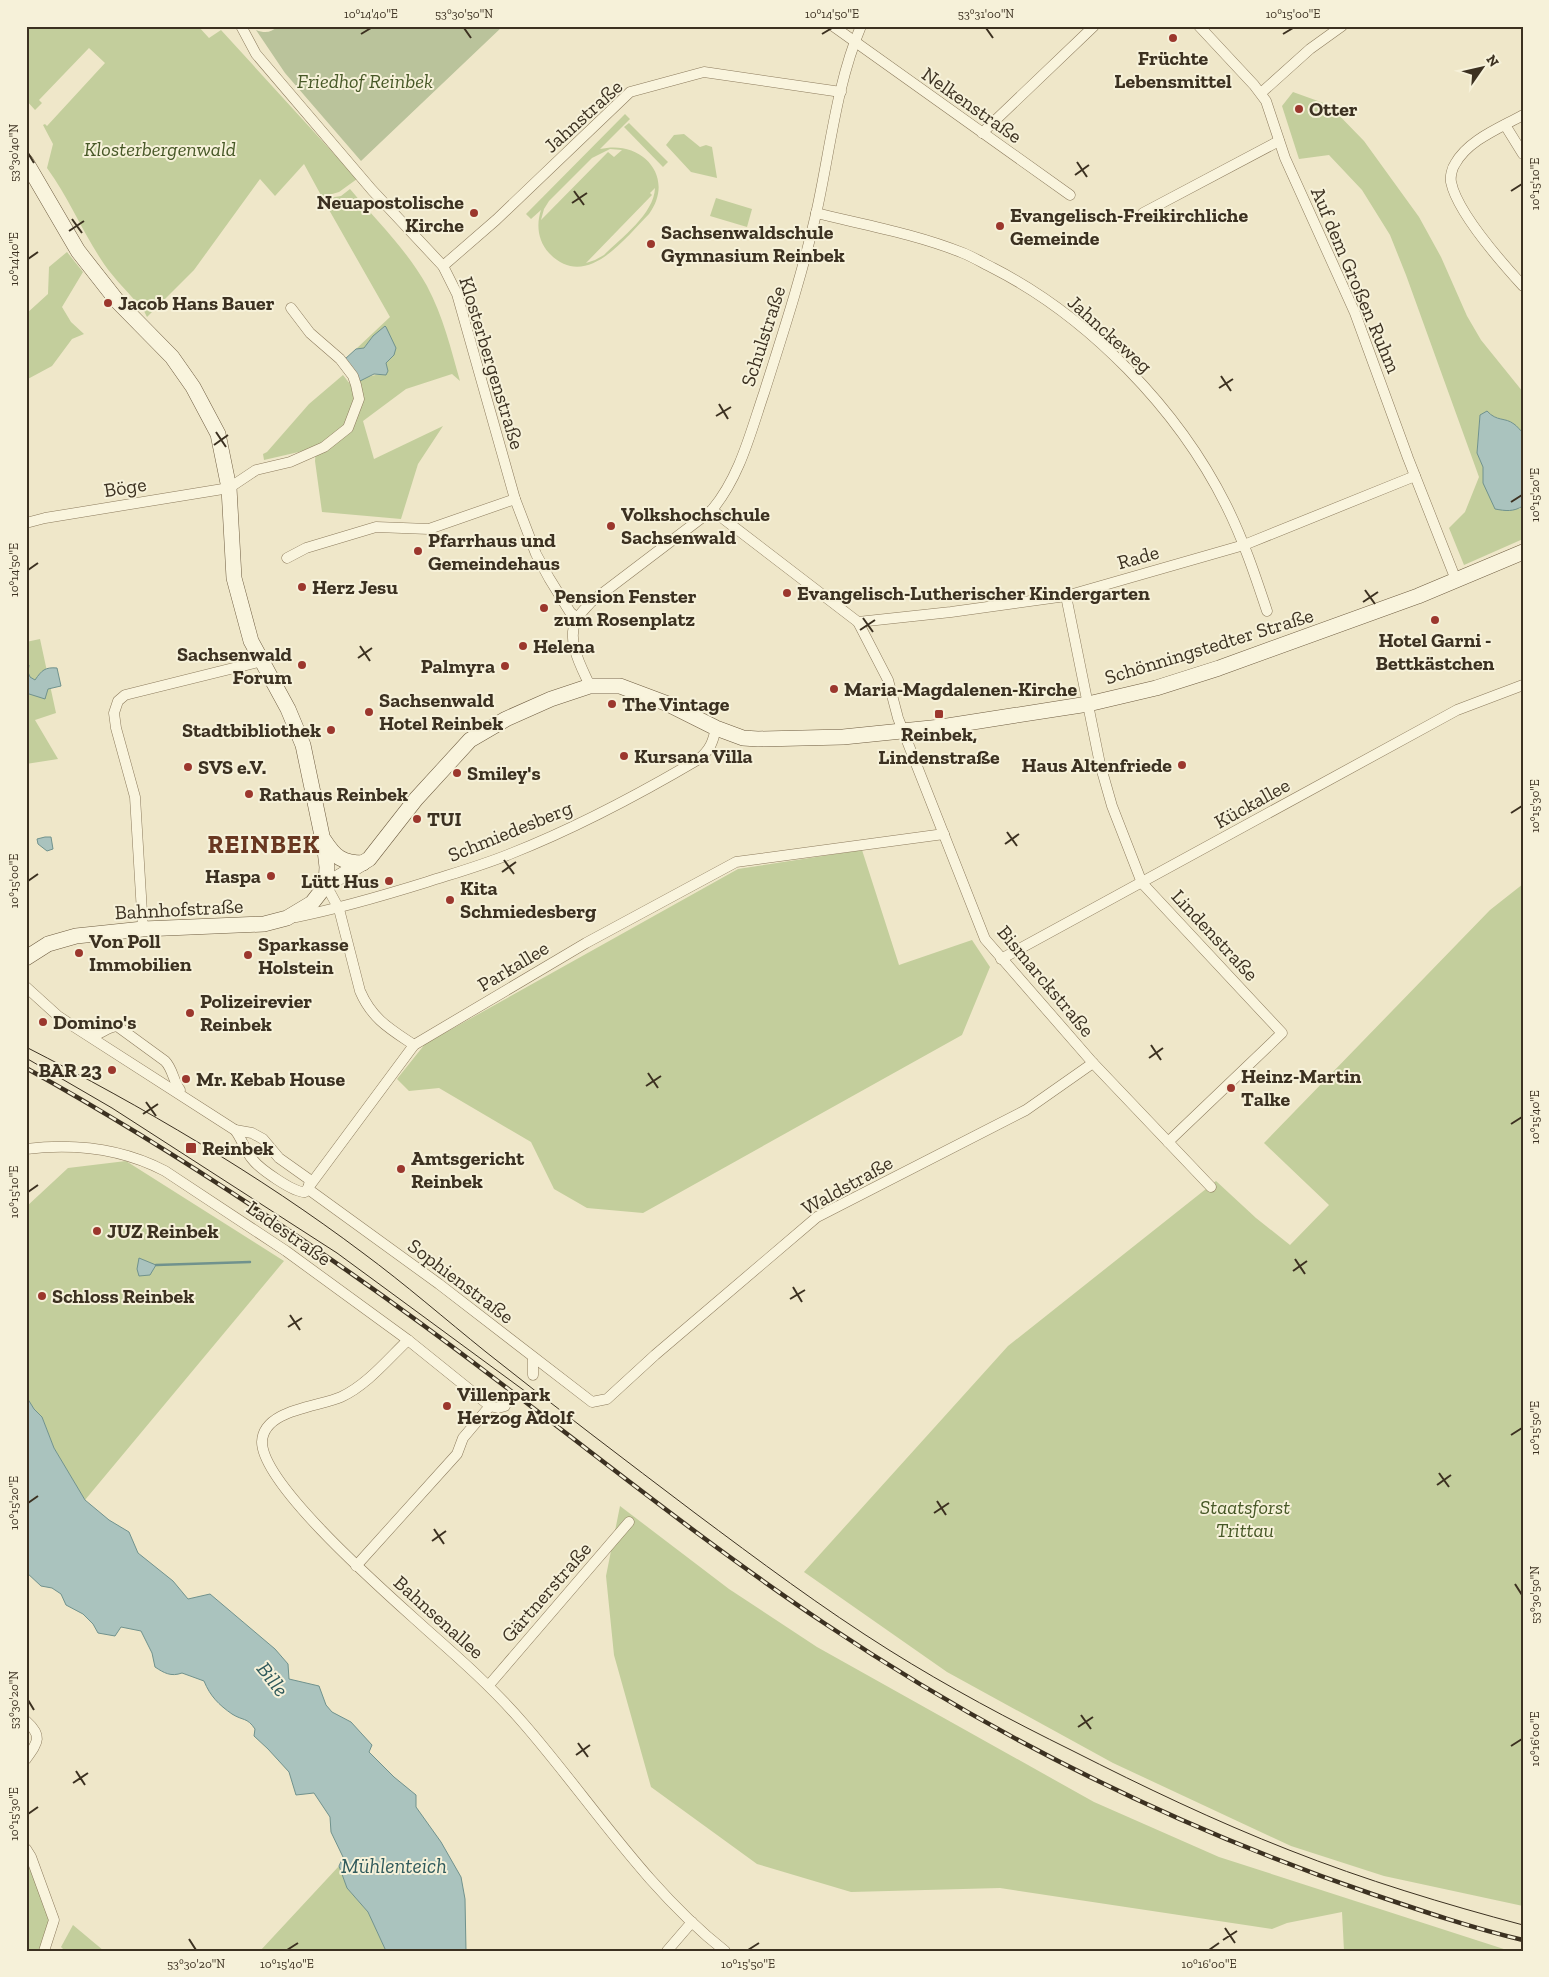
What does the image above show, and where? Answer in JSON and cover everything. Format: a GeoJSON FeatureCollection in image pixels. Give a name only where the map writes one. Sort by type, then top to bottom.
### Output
{"type":"FeatureCollection","features":[{"type":"Feature","properties":{"kind":"main road"},"geometry":{"type":"LineString","coordinates":[[26,162],[78,251],[118,302],[172,357],[193,387],[218,434],[229,488],[234,578],[252,641],[288,709],[303,745],[324,843],[327,867],[326,885]]}},
{"type":"Feature","properties":{"kind":"main road","name":"Schönningstedter Straße"},"geometry":{"type":"LineString","coordinates":[[480,733],[506,718],[546,701],[590,686],[620,686],[668,704],[716,728],[743,738],[758,739],[843,736],[904,731],[1088,704],[1156,688],[1219,668],[1382,610],[1523,552]]}},
{"type":"Feature","properties":{"kind":"main road","name":"Bahnhofstraße"},"geometry":{"type":"LineString","coordinates":[[26,958],[48,944],[76,936],[143,929],[264,924],[287,918],[312,903],[326,885],[369,859],[416,798],[470,740],[480,733]]}},
{"type":"Feature","properties":{"kind":"main road"},"geometry":{"type":"LineString","coordinates":[[324,843],[340,859],[351,863],[362,863]]}},
{"type":"Feature","properties":{"kind":"main road"},"geometry":{"type":"LineString","coordinates":[[324,843],[334,870],[343,874]]}},
{"type":"Feature","properties":{"kind":"street","name":"Klosterbergenstraße"},"geometry":{"type":"LineString","coordinates":[[241,26],[256,54],[372,190],[443,266],[457,294],[515,499],[540,562],[570,612],[577,618]]}},
{"type":"Feature","properties":{"kind":"street","name":"Nelkenstraße"},"geometry":{"type":"LineString","coordinates":[[833,26],[854,43],[1070,195]]}},
{"type":"Feature","properties":{"kind":"street","name":"Schulstraße"},"geometry":{"type":"LineString","coordinates":[[577,618],[591,602],[712,510],[724,495],[746,447],[792,306],[816,213],[841,92],[854,43],[862,26]]}},
{"type":"Feature","properties":{"kind":"street"},"geometry":{"type":"LineString","coordinates":[[982,133],[1094,26]]}},
{"type":"Feature","properties":{"kind":"street","name":"Auf dem Großen Ruhm"},"geometry":{"type":"LineString","coordinates":[[1199,26],[1261,93],[1270,110],[1279,141],[1356,313],[1415,476],[1456,580]]}},
{"type":"Feature","properties":{"kind":"street"},"geometry":{"type":"LineString","coordinates":[[1261,93],[1310,50],[1342,26]]}},
{"type":"Feature","properties":{"kind":"street","name":"Jahnstraße"},"geometry":{"type":"LineString","coordinates":[[443,266],[496,220],[630,92],[704,72],[841,92]]}},
{"type":"Feature","properties":{"kind":"street"},"geometry":{"type":"LineString","coordinates":[[1523,115],[1482,138],[1463,153],[1454,165],[1450,180],[1456,198],[1468,217],[1501,262],[1523,286]]}},
{"type":"Feature","properties":{"kind":"street"},"geometry":{"type":"LineString","coordinates":[[1505,125],[1523,154]]}},
{"type":"Feature","properties":{"kind":"street"},"geometry":{"type":"LineString","coordinates":[[1143,213],[1279,141]]}},
{"type":"Feature","properties":{"kind":"street","name":"Jahnckeweg"},"geometry":{"type":"LineString","coordinates":[[816,213],[907,235],[964,253],[1013,278],[1050,303],[1122,363],[1157,403],[1205,468],[1226,504],[1244,544],[1267,611]]}},
{"type":"Feature","properties":{"kind":"street"},"geometry":{"type":"LineString","coordinates":[[229,488],[256,470],[290,462],[324,447],[348,428],[352,419],[358,398],[352,376],[340,359],[310,333],[291,308]]}},
{"type":"Feature","properties":{"kind":"street","name":"Rade"},"geometry":{"type":"LineString","coordinates":[[858,622],[951,612],[1066,596],[1244,544],[1415,476]]}},
{"type":"Feature","properties":{"kind":"street","name":"Böge"},"geometry":{"type":"LineString","coordinates":[[26,523],[45,518],[229,488]]}},
{"type":"Feature","properties":{"kind":"street"},"geometry":{"type":"LineString","coordinates":[[286,558],[306,548],[376,527],[429,529],[515,499]]}},
{"type":"Feature","properties":{"kind":"street"},"geometry":{"type":"LineString","coordinates":[[712,510],[858,622]]}},
{"type":"Feature","properties":{"kind":"street","name":"Lindenstraße"},"geometry":{"type":"LineString","coordinates":[[1066,596],[1100,764],[1112,806],[1142,883],[1282,1033],[1168,1142]]}},
{"type":"Feature","properties":{"kind":"street"},"geometry":{"type":"LineString","coordinates":[[577,618],[573,628],[573,640],[590,686]]}},
{"type":"Feature","properties":{"kind":"street","name":"Bismarckstraße"},"geometry":{"type":"LineString","coordinates":[[858,622],[888,680],[898,718],[985,939],[1093,1063],[1211,1187]]}},
{"type":"Feature","properties":{"kind":"street"},"geometry":{"type":"LineString","coordinates":[[143,929],[135,797],[116,728],[114,713],[118,700],[125,695],[262,661]]}},
{"type":"Feature","properties":{"kind":"street","name":"Kückallee"},"geometry":{"type":"LineString","coordinates":[[1001,959],[1457,710],[1523,684]]}},
{"type":"Feature","properties":{"kind":"street","name":"Schmiedesberg"},"geometry":{"type":"LineString","coordinates":[[287,918],[339,909],[509,854],[611,808],[699,759],[707,753],[712,744],[716,728]]}},
{"type":"Feature","properties":{"kind":"street","name":"Parkallee"},"geometry":{"type":"LineString","coordinates":[[308,1189],[414,1045],[586,944],[736,862],[944,834]]}},
{"type":"Feature","properties":{"kind":"street"},"geometry":{"type":"LineString","coordinates":[[326,885],[339,909],[363,1000],[374,1016],[414,1045]]}},
{"type":"Feature","properties":{"kind":"street","name":"Sophienstraße"},"geometry":{"type":"LineString","coordinates":[[26,987],[58,1016],[87,1035],[150,1073],[236,1130],[252,1133],[263,1139],[279,1158],[310,1180],[308,1189],[301,1193],[294,1190],[258,1165],[248,1154],[236,1130]]}},
{"type":"Feature","properties":{"kind":"street","name":"Sophienstraße"},"geometry":{"type":"LineString","coordinates":[[87,1035],[98,1035],[108,1028],[117,1026],[165,1061],[171,1069],[173,1080],[184,1096]]}},
{"type":"Feature","properties":{"kind":"street","name":"Waldstraße"},"geometry":{"type":"LineString","coordinates":[[592,1402],[606,1399],[817,1218],[1026,1110],[1093,1063]]}},
{"type":"Feature","properties":{"kind":"street","name":"Ladestraße"},"geometry":{"type":"LineString","coordinates":[[26,1150],[55,1146],[81,1146],[111,1150],[144,1160],[198,1192],[278,1246],[408,1340],[490,1406]]}},
{"type":"Feature","properties":{"kind":"street","name":"Sophienstraße"},"geometry":{"type":"LineString","coordinates":[[308,1189],[439,1284],[592,1402]]}},
{"type":"Feature","properties":{"kind":"street","name":"Bahnsenallee"},"geometry":{"type":"LineString","coordinates":[[408,1340],[364,1383],[341,1397],[288,1413],[273,1421],[266,1431],[262,1442],[273,1471],[285,1488],[356,1566],[489,1685],[524,1724],[643,1871],[692,1922],[726,1951]]}},
{"type":"Feature","properties":{"kind":"street"},"geometry":{"type":"LineString","coordinates":[[533,1358],[533,1375]]}},
{"type":"Feature","properties":{"kind":"street"},"geometry":{"type":"LineString","coordinates":[[356,1566],[457,1454],[463,1438],[490,1406],[498,1408],[505,1406]]}},
{"type":"Feature","properties":{"kind":"street","name":"Gärtnerstraße"},"geometry":{"type":"LineString","coordinates":[[489,1685],[629,1522]]}},
{"type":"Feature","properties":{"kind":"street"},"geometry":{"type":"LineString","coordinates":[[26,1721],[34,1728],[38,1736],[36,1744],[26,1759]]}},
{"type":"Feature","properties":{"kind":"street"},"geometry":{"type":"LineString","coordinates":[[26,1849],[31,1857],[54,1920],[44,1951]]}},
{"type":"Feature","properties":{"kind":"street"},"geometry":{"type":"LineString","coordinates":[[667,1951],[692,1922]]}},
{"type":"Feature","properties":{"kind":"green space","name":"Klosterbergenwald"},"geometry":{"type":"Polygon","coordinates":[[[26,26],[198,26],[209,38],[221,30],[357,179],[339,192],[322,197],[304,164],[275,196],[260,179],[194,270],[147,317],[104,264],[47,168],[53,144],[43,125],[47,126],[105,63],[89,48],[39,100],[42,103],[35,110],[26,100],[26,26]]]}},
{"type":"Feature","properties":{"kind":"green space","name":"Friedhof Reinbek"},"geometry":{"type":"Polygon","coordinates":[[[279,26],[503,26],[361,161],[285,73],[256,30],[268,32],[279,26]]]}},
{"type":"Feature","properties":{"kind":"green space"},"geometry":{"type":"Polygon","coordinates":[[[1293,92],[1329,105],[1364,141],[1419,217],[1441,257],[1467,316],[1481,340],[1523,392],[1523,433],[1513,423],[1492,416],[1480,415],[1477,453],[1483,467],[1483,483],[1519,509],[1523,506],[1523,539],[1464,565],[1449,528],[1465,512],[1479,477],[1406,275],[1390,235],[1362,190],[1329,155],[1299,159],[1282,106],[1293,92]]]}},
{"type":"Feature","properties":{"kind":"green space"},"geometry":{"type":"Polygon","coordinates":[[[625,114],[630,119],[600,149],[615,147],[641,155],[650,164],[656,175],[659,187],[656,200],[649,214],[617,247],[591,264],[577,267],[563,264],[549,253],[542,243],[538,227],[541,210],[531,219],[526,214],[625,114]],[[610,149],[592,158],[549,201],[544,209],[541,220],[608,152],[614,157],[622,150],[610,149]],[[655,188],[650,193],[652,195],[586,263],[604,255],[636,225],[649,207],[655,188]]]}},
{"type":"Feature","properties":{"kind":"green space"},"geometry":{"type":"Polygon","coordinates":[[[629,123],[668,162],[663,167],[624,127],[629,123]]]}},
{"type":"Feature","properties":{"kind":"green space"},"geometry":{"type":"Polygon","coordinates":[[[684,134],[700,147],[706,145],[712,147],[717,178],[691,172],[666,145],[674,135],[684,134]]]}},
{"type":"Feature","properties":{"kind":"green space"},"geometry":{"type":"Polygon","coordinates":[[[350,189],[401,248],[427,286],[442,321],[460,381],[452,374],[406,389],[363,421],[374,459],[443,426],[418,464],[401,519],[322,512],[315,461],[316,448],[264,460],[263,454],[267,452],[309,404],[343,375],[350,384],[371,376],[385,375],[388,371],[386,363],[394,355],[373,336],[364,348],[356,349],[390,317],[324,201],[341,196],[350,189]]]}},
{"type":"Feature","properties":{"kind":"green space"},"geometry":{"type":"Polygon","coordinates":[[[716,198],[752,209],[747,227],[710,216],[716,198]]]}},
{"type":"Feature","properties":{"kind":"green space"},"geometry":{"type":"Polygon","coordinates":[[[67,252],[83,272],[62,307],[71,322],[84,334],[72,339],[52,366],[26,380],[26,314],[48,294],[49,267],[67,252]]]}},
{"type":"Feature","properties":{"kind":"green space"},"geometry":{"type":"Polygon","coordinates":[[[40,639],[56,713],[35,720],[58,759],[26,764],[26,642],[40,639]]]}},
{"type":"Feature","properties":{"kind":"green space"},"geometry":{"type":"Polygon","coordinates":[[[862,850],[899,965],[972,940],[990,967],[962,1035],[643,1213],[587,1208],[554,1189],[531,1142],[439,1088],[409,1091],[397,1079],[425,1044],[738,869],[862,850]]]}},
{"type":"Feature","properties":{"kind":"green space","name":"Staatsforst Trittau"},"geometry":{"type":"Polygon","coordinates":[[[1523,884],[1523,1906],[1384,1876],[1291,1846],[1113,1763],[947,1672],[804,1572],[1008,1346],[1216,1181],[1256,1218],[1290,1245],[1329,1205],[1264,1143],[1490,910],[1523,884]]]}},
{"type":"Feature","properties":{"kind":"green space"},"geometry":{"type":"Polygon","coordinates":[[[126,1161],[284,1261],[85,1500],[54,1448],[42,1417],[34,1409],[26,1396],[26,1207],[68,1168],[126,1161]]]}},
{"type":"Feature","properties":{"kind":"green space"},"geometry":{"type":"Polygon","coordinates":[[[620,1506],[729,1589],[817,1647],[1094,1802],[1219,1857],[1510,1951],[1344,1951],[1342,1912],[1287,1923],[1272,1929],[1000,1888],[851,1892],[757,1864],[651,1787],[614,1655],[606,1576],[620,1506]]]}},
{"type":"Feature","properties":{"kind":"green space"},"geometry":{"type":"Polygon","coordinates":[[[26,1856],[49,1921],[39,1951],[26,1951],[26,1856]]]}},
{"type":"Feature","properties":{"kind":"green space"},"geometry":{"type":"Polygon","coordinates":[[[339,1866],[347,1888],[368,1912],[386,1951],[260,1951],[339,1866]]]}},
{"type":"Feature","properties":{"kind":"green space"},"geometry":{"type":"Polygon","coordinates":[[[73,1925],[104,1951],[65,1951],[61,1947],[73,1925]]]}},
{"type":"Feature","properties":{"kind":"water"},"geometry":{"type":"Polygon","coordinates":[[[385,326],[396,348],[394,355],[386,363],[388,371],[386,375],[374,374],[360,381],[345,359],[356,349],[364,348],[373,336],[385,326]]]}},
{"type":"Feature","properties":{"kind":"water"},"geometry":{"type":"Polygon","coordinates":[[[1487,411],[1494,417],[1511,422],[1523,433],[1523,506],[1513,510],[1495,509],[1483,483],[1483,467],[1477,453],[1480,415],[1487,411]]]}},
{"type":"Feature","properties":{"kind":"water"},"geometry":{"type":"Polygon","coordinates":[[[29,665],[28,672],[30,677],[35,680],[44,670],[57,668],[61,686],[48,689],[45,699],[26,693],[26,666],[29,665]]]}},
{"type":"Feature","properties":{"kind":"water"},"geometry":{"type":"Polygon","coordinates":[[[51,837],[53,849],[47,851],[38,844],[37,839],[51,837]]]}},
{"type":"Feature","properties":{"kind":"water"},"geometry":{"type":"Polygon","coordinates":[[[139,1258],[156,1265],[150,1275],[139,1276],[137,1269],[139,1258]]]}},
{"type":"Feature","properties":{"kind":"water","name":"Mühlenteich"},"geometry":{"type":"Polygon","coordinates":[[[26,1396],[34,1409],[42,1417],[54,1448],[85,1500],[109,1520],[129,1532],[138,1553],[173,1581],[188,1599],[210,1594],[275,1649],[288,1664],[289,1679],[319,1686],[326,1705],[332,1712],[351,1722],[372,1745],[369,1752],[394,1777],[416,1795],[416,1807],[441,1842],[461,1877],[465,1899],[466,1951],[386,1951],[368,1912],[347,1888],[339,1866],[343,1857],[331,1832],[330,1817],[314,1793],[296,1795],[289,1772],[254,1736],[255,1729],[252,1725],[219,1704],[204,1681],[182,1673],[168,1674],[155,1667],[152,1653],[141,1631],[121,1627],[115,1636],[98,1633],[93,1624],[83,1614],[66,1605],[61,1594],[52,1588],[41,1586],[26,1572],[26,1396]]]}},
{"type":"Feature","properties":{"kind":"waterway"},"geometry":{"type":"LineString","coordinates":[[156,1265],[250,1262]]}},
{"type":"Feature","properties":{"kind":"tram line"},"geometry":{"type":"LineString","coordinates":[[26,1047],[113,1093],[199,1143],[323,1224],[394,1277],[564,1413],[742,1548],[839,1617],[934,1677],[1003,1715],[1126,1778],[1261,1839],[1376,1881],[1434,1900],[1523,1925]]}},
{"type":"Feature","properties":{"kind":"tram line"},"geometry":{"type":"LineString","coordinates":[[26,1058],[112,1108],[337,1253],[537,1400]]}},
{"type":"Feature","properties":{"kind":"railway"},"geometry":{"type":"LineString","coordinates":[[26,1068],[229,1190],[327,1256],[473,1362],[671,1514],[772,1588],[888,1665],[954,1704],[1089,1776],[1228,1840],[1300,1868],[1428,1913],[1523,1940]]}},
{"type":"Feature","properties":{"kind":"place","name":"Früchte Lebensmittel"},"geometry":{"type":"Point","coordinates":[1173,38]}},
{"type":"Feature","properties":{"kind":"place","name":"Otter"},"geometry":{"type":"Point","coordinates":[1299,109]}},
{"type":"Feature","properties":{"kind":"place","name":"Neuapostolische Kirche"},"geometry":{"type":"Point","coordinates":[474,213]}},
{"type":"Feature","properties":{"kind":"place","name":"Evangelisch-Freikirchliche Gemeinde"},"geometry":{"type":"Point","coordinates":[1000,226]}},
{"type":"Feature","properties":{"kind":"place","name":"Sachsenwaldschule Gymnasium Reinbek"},"geometry":{"type":"Point","coordinates":[651,244]}},
{"type":"Feature","properties":{"kind":"place","name":"Jacob Hans Bauer"},"geometry":{"type":"Point","coordinates":[108,303]}},
{"type":"Feature","properties":{"kind":"place","name":"Volkshochschule Sachsenwald"},"geometry":{"type":"Point","coordinates":[611,526]}},
{"type":"Feature","properties":{"kind":"place","name":"Pfarrhaus und Gemeindehaus"},"geometry":{"type":"Point","coordinates":[418,551]}},
{"type":"Feature","properties":{"kind":"place","name":"Herz Jesu"},"geometry":{"type":"Point","coordinates":[302,587]}},
{"type":"Feature","properties":{"kind":"place","name":"Evangelisch-Lutherischer Kindergarten"},"geometry":{"type":"Point","coordinates":[787,593]}},
{"type":"Feature","properties":{"kind":"place","name":"Pension Fenster zum Rosenplatz"},"geometry":{"type":"Point","coordinates":[544,608]}},
{"type":"Feature","properties":{"kind":"place","name":"Hotel Garni - Bettkästchen"},"geometry":{"type":"Point","coordinates":[1435,620]}},
{"type":"Feature","properties":{"kind":"place","name":"Helena"},"geometry":{"type":"Point","coordinates":[523,646]}},
{"type":"Feature","properties":{"kind":"place","name":"Sachsenwald Forum"},"geometry":{"type":"Point","coordinates":[302,665]}},
{"type":"Feature","properties":{"kind":"place","name":"Palmyra"},"geometry":{"type":"Point","coordinates":[505,666]}},
{"type":"Feature","properties":{"kind":"place","name":"Maria-Magdalenen-Kirche"},"geometry":{"type":"Point","coordinates":[834,689]}},
{"type":"Feature","properties":{"kind":"place","name":"The Vintage"},"geometry":{"type":"Point","coordinates":[612,704]}},
{"type":"Feature","properties":{"kind":"place","name":"Sachsenwald Hotel Reinbek"},"geometry":{"type":"Point","coordinates":[369,712]}},
{"type":"Feature","properties":{"kind":"place","name":"Reinbek, Lindenstraße"},"geometry":{"type":"Point","coordinates":[939,714]}},
{"type":"Feature","properties":{"kind":"place","name":"Stadtbibliothek"},"geometry":{"type":"Point","coordinates":[331,730]}},
{"type":"Feature","properties":{"kind":"place","name":"Kursana Villa"},"geometry":{"type":"Point","coordinates":[624,756]}},
{"type":"Feature","properties":{"kind":"place","name":"Haus Altenfriede"},"geometry":{"type":"Point","coordinates":[1182,765]}},
{"type":"Feature","properties":{"kind":"place","name":"SVS e.V."},"geometry":{"type":"Point","coordinates":[188,767]}},
{"type":"Feature","properties":{"kind":"place","name":"Smiley's"},"geometry":{"type":"Point","coordinates":[457,773]}},
{"type":"Feature","properties":{"kind":"place","name":"Rathaus Reinbek"},"geometry":{"type":"Point","coordinates":[249,794]}},
{"type":"Feature","properties":{"kind":"place","name":"TUI"},"geometry":{"type":"Point","coordinates":[417,819]}},
{"type":"Feature","properties":{"kind":"place","name":"Haspa"},"geometry":{"type":"Point","coordinates":[271,876]}},
{"type":"Feature","properties":{"kind":"place","name":"Lütt Hus"},"geometry":{"type":"Point","coordinates":[389,881]}},
{"type":"Feature","properties":{"kind":"place","name":"Kita Schmiedesberg"},"geometry":{"type":"Point","coordinates":[450,900]}},
{"type":"Feature","properties":{"kind":"place","name":"Von Poll Immobilien"},"geometry":{"type":"Point","coordinates":[79,953]}},
{"type":"Feature","properties":{"kind":"place","name":"Sparkasse Holstein"},"geometry":{"type":"Point","coordinates":[248,955]}},
{"type":"Feature","properties":{"kind":"place","name":"Polizeirevier Reinbek"},"geometry":{"type":"Point","coordinates":[190,1013]}},
{"type":"Feature","properties":{"kind":"place","name":"Domino's"},"geometry":{"type":"Point","coordinates":[43,1022]}},
{"type":"Feature","properties":{"kind":"place","name":"BAR 23"},"geometry":{"type":"Point","coordinates":[112,1070]}},
{"type":"Feature","properties":{"kind":"place","name":"Mr. Kebab House"},"geometry":{"type":"Point","coordinates":[186,1079]}},
{"type":"Feature","properties":{"kind":"place","name":"Heinz-Martin Talke"},"geometry":{"type":"Point","coordinates":[1231,1088]}},
{"type":"Feature","properties":{"kind":"place","name":"Reinbek"},"geometry":{"type":"Point","coordinates":[191,1148]}},
{"type":"Feature","properties":{"kind":"place","name":"Amtsgericht Reinbek"},"geometry":{"type":"Point","coordinates":[401,1169]}},
{"type":"Feature","properties":{"kind":"place","name":"JUZ Reinbek"},"geometry":{"type":"Point","coordinates":[97,1231]}},
{"type":"Feature","properties":{"kind":"place","name":"Schloss Reinbek"},"geometry":{"type":"Point","coordinates":[42,1296]}},
{"type":"Feature","properties":{"kind":"place","name":"Villenpark Herzog Adolf"},"geometry":{"type":"Point","coordinates":[447,1406]}},
{"type":"Feature","properties":{"kind":"district","name":"REINBEK"},"geometry":{"type":"Point","coordinates":[264,844]}},
{"type":"Feature","properties":{"kind":"water label","name":"Bille"},"geometry":{"type":"Point","coordinates":[273,1679]}}]}
